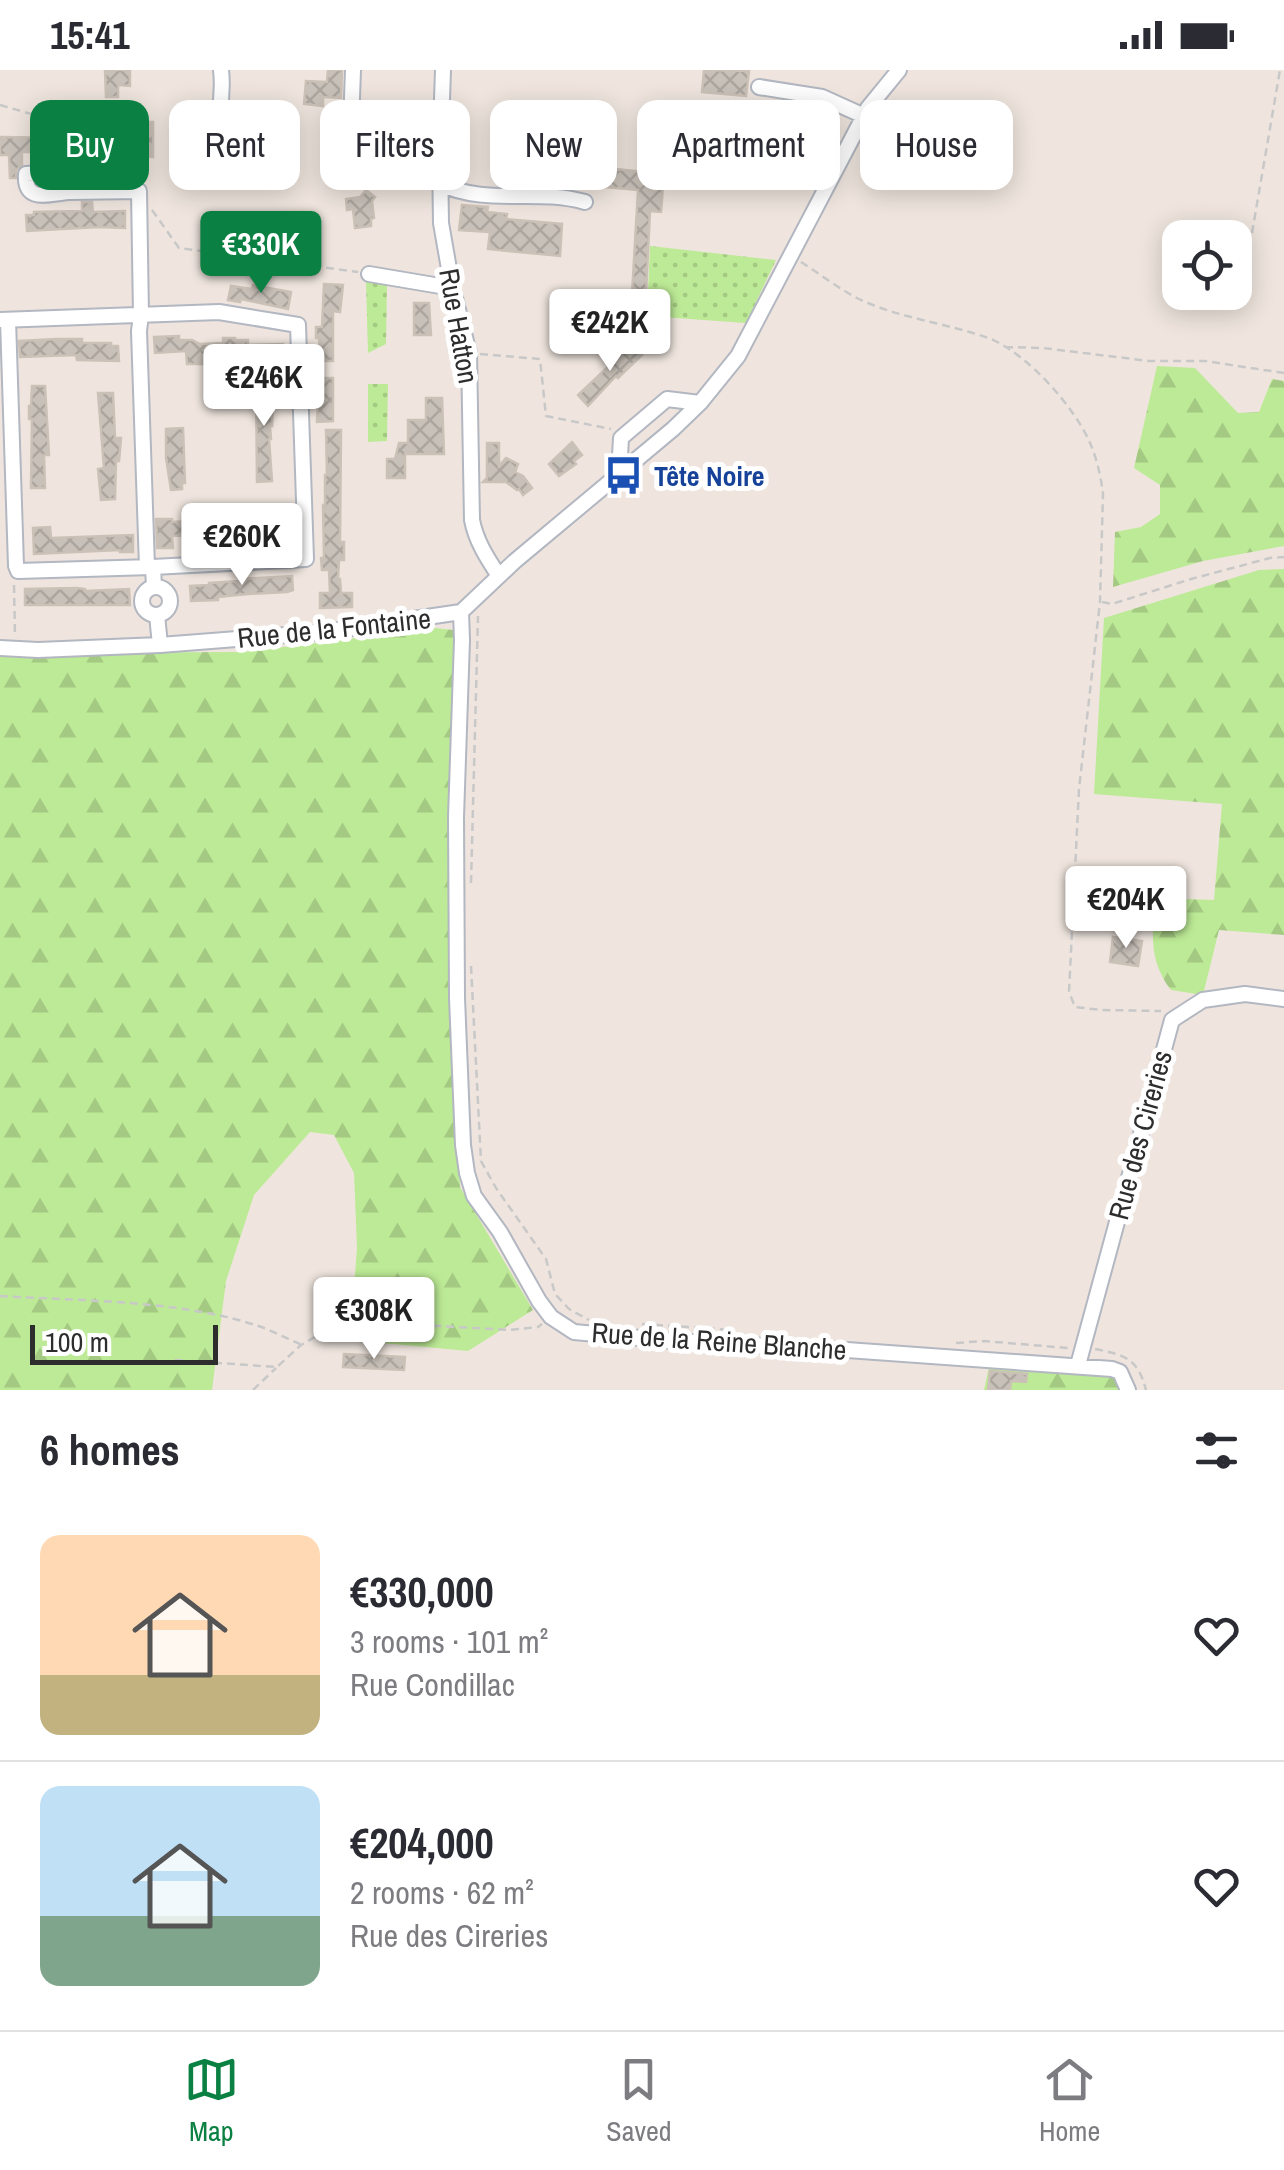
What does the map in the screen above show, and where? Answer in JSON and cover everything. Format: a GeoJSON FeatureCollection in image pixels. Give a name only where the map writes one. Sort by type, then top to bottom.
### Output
{"type":"FeatureCollection","features":[{"type":"Feature","properties":{"kind":"street"},"geometry":{"type":"LineString","coordinates":[[221,70],[221,100]]}},
{"type":"Feature","properties":{"kind":"street"},"geometry":{"type":"LineString","coordinates":[[352,100],[353,70]]}},
{"type":"Feature","properties":{"kind":"street","name":"Rue Hatton"},"geometry":{"type":"LineString","coordinates":[[441,100],[442,70]]}},
{"type":"Feature","properties":{"kind":"street","name":"Rue de la Fontaine"},"geometry":{"type":"LineString","coordinates":[[876,100],[899,70]]}},
{"type":"Feature","properties":{"kind":"street"},"geometry":{"type":"LineString","coordinates":[[760,87],[822,97],[860,114]]}},
{"type":"Feature","properties":{"kind":"street","name":"Rue de la Fontaine"},"geometry":{"type":"LineString","coordinates":[[0,648],[160,645],[325,632],[461,612],[700,403],[738,356],[860,124]]}},
{"type":"Feature","properties":{"kind":"street","name":"Rue Hatton"},"geometry":{"type":"LineString","coordinates":[[440,190],[441,223],[452,288],[469,353],[472,520],[474,533],[499,576]]}},
{"type":"Feature","properties":{"kind":"street"},"geometry":{"type":"LineString","coordinates":[[453,190],[489,197],[565,197],[584,202]]}},
{"type":"Feature","properties":{"kind":"street"},"geometry":{"type":"LineString","coordinates":[[68,192],[138,191],[134,384],[142,393],[146,568],[154,587],[166,592],[170,600],[165,612],[157,615],[160,645]]}},
{"type":"Feature","properties":{"kind":"street"},"geometry":{"type":"LineString","coordinates":[[369,274],[452,288]]}},
{"type":"Feature","properties":{"kind":"street"},"geometry":{"type":"LineString","coordinates":[[219,312],[298,325],[306,559],[18,571],[4,320],[219,312]]}},
{"type":"Feature","properties":{"kind":"street"},"geometry":{"type":"LineString","coordinates":[[619,473],[621,438],[667,400],[700,403]]}},
{"type":"Feature","properties":{"kind":"street"},"geometry":{"type":"LineString","coordinates":[[461,612],[457,1014],[465,1159],[474,1196],[551,1317]]}},
{"type":"Feature","properties":{"kind":"street","name":"Rue des Cireries"},"geometry":{"type":"LineString","coordinates":[[1078,1365],[1172,1020],[1203,1000],[1245,994],[1284,998]]}},
{"type":"Feature","properties":{"kind":"street","name":"Rue de la Reine Blanche"},"geometry":{"type":"LineString","coordinates":[[551,1317],[574,1332],[1112,1368],[1120,1372],[1128,1390]]}},
{"type":"Feature","properties":{"kind":"path"},"geometry":{"type":"LineString","coordinates":[[1252,234],[1280,70]]}},
{"type":"Feature","properties":{"kind":"path"},"geometry":{"type":"LineString","coordinates":[[0,105],[117,141],[138,182],[138,191],[179,248],[369,274]]}},
{"type":"Feature","properties":{"kind":"path"},"geometry":{"type":"LineString","coordinates":[[791,257],[859,298],[993,340],[1022,359],[1049,385],[1089,442],[1101,477],[1100,602],[1078,789],[1069,992],[1075,1007],[1156,1010],[1172,1020]]}},
{"type":"Feature","properties":{"kind":"path"},"geometry":{"type":"LineString","coordinates":[[1003,347],[1149,361],[1205,361],[1284,373]]}},
{"type":"Feature","properties":{"kind":"path"},"geometry":{"type":"LineString","coordinates":[[469,353],[540,359],[546,416],[628,432]]}},
{"type":"Feature","properties":{"kind":"path"},"geometry":{"type":"LineString","coordinates":[[1100,602],[1112,604],[1192,578],[1284,557]]}},
{"type":"Feature","properties":{"kind":"path"},"geometry":{"type":"LineString","coordinates":[[15,638],[14,578],[18,571]]}},
{"type":"Feature","properties":{"kind":"path"},"geometry":{"type":"LineString","coordinates":[[471,887],[479,612]]}},
{"type":"Feature","properties":{"kind":"path"},"geometry":{"type":"LineString","coordinates":[[471,964],[481,1161],[546,1259],[555,1294],[569,1309],[590,1320]]}},
{"type":"Feature","properties":{"kind":"path"},"geometry":{"type":"LineString","coordinates":[[0,1296],[140,1304],[205,1313],[263,1328],[301,1345]]}},
{"type":"Feature","properties":{"kind":"path"},"geometry":{"type":"LineString","coordinates":[[253,1390],[301,1345],[339,1323],[509,1330],[538,1327],[551,1317]]}},
{"type":"Feature","properties":{"kind":"path"},"geometry":{"type":"LineString","coordinates":[[628,1323],[742,1330]]}},
{"type":"Feature","properties":{"kind":"path"},"geometry":{"type":"LineString","coordinates":[[951,1344],[984,1341],[1100,1349],[1133,1361],[1146,1390]]}},
{"type":"Feature","properties":{"kind":"path"},"geometry":{"type":"LineString","coordinates":[[175,1360],[277,1368]]}},
{"type":"Feature","properties":{"kind":"green space"},"geometry":{"type":"Polygon","coordinates":[[[650,246],[776,260],[746,323],[647,316],[650,246]]]}},
{"type":"Feature","properties":{"kind":"green space"},"geometry":{"type":"Polygon","coordinates":[[[366,281],[387,284],[386,344],[368,353],[366,281]]]}},
{"type":"Feature","properties":{"kind":"green space"},"geometry":{"type":"Polygon","coordinates":[[[1157,366],[1195,368],[1238,413],[1259,412],[1272,379],[1284,381],[1284,546],[1203,561],[1113,587],[1115,532],[1141,527],[1160,514],[1160,485],[1134,468],[1157,366]]]}},
{"type":"Feature","properties":{"kind":"green space"},"geometry":{"type":"Polygon","coordinates":[[[368,384],[388,384],[387,441],[368,442],[368,384]]]}},
{"type":"Feature","properties":{"kind":"green space"},"geometry":{"type":"Polygon","coordinates":[[[1284,569],[1284,935],[1219,930],[1203,995],[1171,990],[1155,957],[1156,898],[1214,900],[1222,804],[1094,794],[1104,618],[1259,570],[1284,569]]]}},
{"type":"Feature","properties":{"kind":"green space"},"geometry":{"type":"Polygon","coordinates":[[[435,628],[453,630],[460,1187],[533,1310],[468,1351],[350,1340],[357,1248],[354,1173],[334,1135],[310,1132],[254,1195],[226,1281],[212,1390],[0,1390],[0,653],[244,652],[435,628]]]}},
{"type":"Feature","properties":{"kind":"green space"},"geometry":{"type":"Polygon","coordinates":[[[989,1367],[1116,1374],[1119,1390],[984,1390],[989,1367]]]}},
{"type":"Feature","properties":{"kind":"building"},"geometry":{"type":"Polygon","coordinates":[[[105,70],[130,70],[130,86],[118,85],[118,97],[106,97],[105,70]]]}},
{"type":"Feature","properties":{"kind":"building"},"geometry":{"type":"Polygon","coordinates":[[[328,70],[342,70],[341,98],[323,97],[320,106],[304,104],[306,81],[327,82],[328,70]]]}},
{"type":"Feature","properties":{"kind":"building"},"geometry":{"type":"Polygon","coordinates":[[[704,70],[749,71],[746,96],[702,92],[704,70]]]}},
{"type":"Feature","properties":{"kind":"building"},"geometry":{"type":"Polygon","coordinates":[[[149,122],[153,122],[153,157],[149,157],[149,122]]]}},
{"type":"Feature","properties":{"kind":"building"},"geometry":{"type":"Polygon","coordinates":[[[0,137],[30,137],[30,152],[22,152],[16,178],[10,178],[9,155],[0,155],[0,137]]]}},
{"type":"Feature","properties":{"kind":"building"},"geometry":{"type":"Polygon","coordinates":[[[617,169],[637,171],[637,190],[617,188],[617,169]]]}},
{"type":"Feature","properties":{"kind":"building"},"geometry":{"type":"Polygon","coordinates":[[[366,190],[375,197],[374,218],[371,226],[355,228],[353,209],[347,210],[346,199],[360,197],[366,190]]]}},
{"type":"Feature","properties":{"kind":"building"},"geometry":{"type":"Polygon","coordinates":[[[638,190],[663,190],[661,212],[650,211],[645,314],[631,312],[638,190]]]}},
{"type":"Feature","properties":{"kind":"building"},"geometry":{"type":"Polygon","coordinates":[[[82,202],[92,202],[93,212],[125,211],[125,228],[27,231],[26,215],[82,211],[82,202]]]}},
{"type":"Feature","properties":{"kind":"building"},"geometry":{"type":"Polygon","coordinates":[[[462,205],[488,207],[487,212],[507,214],[506,219],[562,224],[560,256],[488,249],[490,232],[459,230],[462,205]]]}},
{"type":"Feature","properties":{"kind":"building"},"geometry":{"type":"Polygon","coordinates":[[[324,284],[343,285],[340,312],[333,311],[333,361],[320,361],[316,338],[316,327],[322,327],[324,284]]]}},
{"type":"Feature","properties":{"kind":"building"},"geometry":{"type":"Polygon","coordinates":[[[253,285],[291,292],[288,309],[228,300],[231,286],[252,289],[253,285]]]}},
{"type":"Feature","properties":{"kind":"building"},"geometry":{"type":"Polygon","coordinates":[[[414,303],[429,303],[431,335],[414,335],[414,303]]]}},
{"type":"Feature","properties":{"kind":"building"},"geometry":{"type":"Polygon","coordinates":[[[179,336],[179,340],[200,344],[235,338],[248,340],[248,345],[283,344],[283,361],[207,355],[208,364],[187,364],[186,351],[155,353],[154,337],[179,336]]]}},
{"type":"Feature","properties":{"kind":"building"},"geometry":{"type":"Polygon","coordinates":[[[19,341],[111,343],[118,346],[119,361],[77,360],[76,355],[20,357],[19,341]]]}},
{"type":"Feature","properties":{"kind":"building"},"geometry":{"type":"Polygon","coordinates":[[[632,344],[642,355],[588,406],[578,395],[632,344]]]}},
{"type":"Feature","properties":{"kind":"building"},"geometry":{"type":"Polygon","coordinates":[[[319,378],[333,378],[333,421],[317,422],[319,378]]]}},
{"type":"Feature","properties":{"kind":"building"},"geometry":{"type":"Polygon","coordinates":[[[270,379],[272,481],[257,482],[256,380],[270,379]]]}},
{"type":"Feature","properties":{"kind":"building"},"geometry":{"type":"Polygon","coordinates":[[[32,386],[45,386],[49,455],[44,455],[45,488],[31,488],[32,386]]]}},
{"type":"Feature","properties":{"kind":"building"},"geometry":{"type":"Polygon","coordinates":[[[98,393],[113,393],[115,438],[121,438],[115,499],[101,500],[98,469],[104,468],[98,393]]]}},
{"type":"Feature","properties":{"kind":"building"},"geometry":{"type":"Polygon","coordinates":[[[426,398],[442,398],[444,454],[405,454],[405,478],[387,478],[387,459],[395,459],[399,443],[408,443],[408,420],[426,420],[426,398]]]}},
{"type":"Feature","properties":{"kind":"building"},"geometry":{"type":"Polygon","coordinates":[[[183,428],[185,483],[182,489],[171,490],[166,429],[183,428]]]}},
{"type":"Feature","properties":{"kind":"building"},"geometry":{"type":"Polygon","coordinates":[[[326,430],[341,430],[340,542],[344,542],[344,560],[339,560],[338,579],[341,593],[352,593],[352,607],[320,608],[320,593],[330,593],[329,570],[322,570],[321,558],[326,430]]]}},
{"type":"Feature","properties":{"kind":"building"},"geometry":{"type":"Polygon","coordinates":[[[572,442],[582,455],[559,476],[549,464],[572,442]]]}},
{"type":"Feature","properties":{"kind":"building"},"geometry":{"type":"Polygon","coordinates":[[[487,443],[499,443],[499,466],[506,458],[518,464],[515,472],[532,488],[523,495],[506,482],[483,482],[487,478],[487,443]]]}},
{"type":"Feature","properties":{"kind":"building"},"geometry":{"type":"Polygon","coordinates":[[[243,512],[254,512],[254,532],[172,536],[173,548],[157,548],[156,519],[172,522],[243,517],[243,512]]]}},
{"type":"Feature","properties":{"kind":"building"},"geometry":{"type":"Polygon","coordinates":[[[290,515],[294,537],[261,538],[260,527],[275,527],[274,516],[290,515]]]}},
{"type":"Feature","properties":{"kind":"building"},"geometry":{"type":"Polygon","coordinates":[[[50,527],[51,538],[133,535],[133,552],[34,554],[33,528],[50,527]]]}},
{"type":"Feature","properties":{"kind":"building"},"geometry":{"type":"Polygon","coordinates":[[[292,576],[293,590],[287,592],[191,601],[190,586],[292,576]]]}},
{"type":"Feature","properties":{"kind":"building"},"geometry":{"type":"Polygon","coordinates":[[[25,589],[129,589],[130,605],[25,605],[25,589]]]}},
{"type":"Feature","properties":{"kind":"building"},"geometry":{"type":"Polygon","coordinates":[[[1113,937],[1142,941],[1138,966],[1110,962],[1113,937]]]}},
{"type":"Feature","properties":{"kind":"building"},"geometry":{"type":"Polygon","coordinates":[[[344,1354],[405,1357],[404,1370],[343,1367],[344,1354]]]}},
{"type":"Feature","properties":{"kind":"building"},"geometry":{"type":"Polygon","coordinates":[[[990,1371],[1027,1374],[1026,1382],[1011,1381],[1010,1390],[988,1390],[990,1371]]]}},
{"type":"Feature","properties":{"kind":"place","name":"Tête Noire"},"geometry":{"type":"Point","coordinates":[624,476]}}]}
